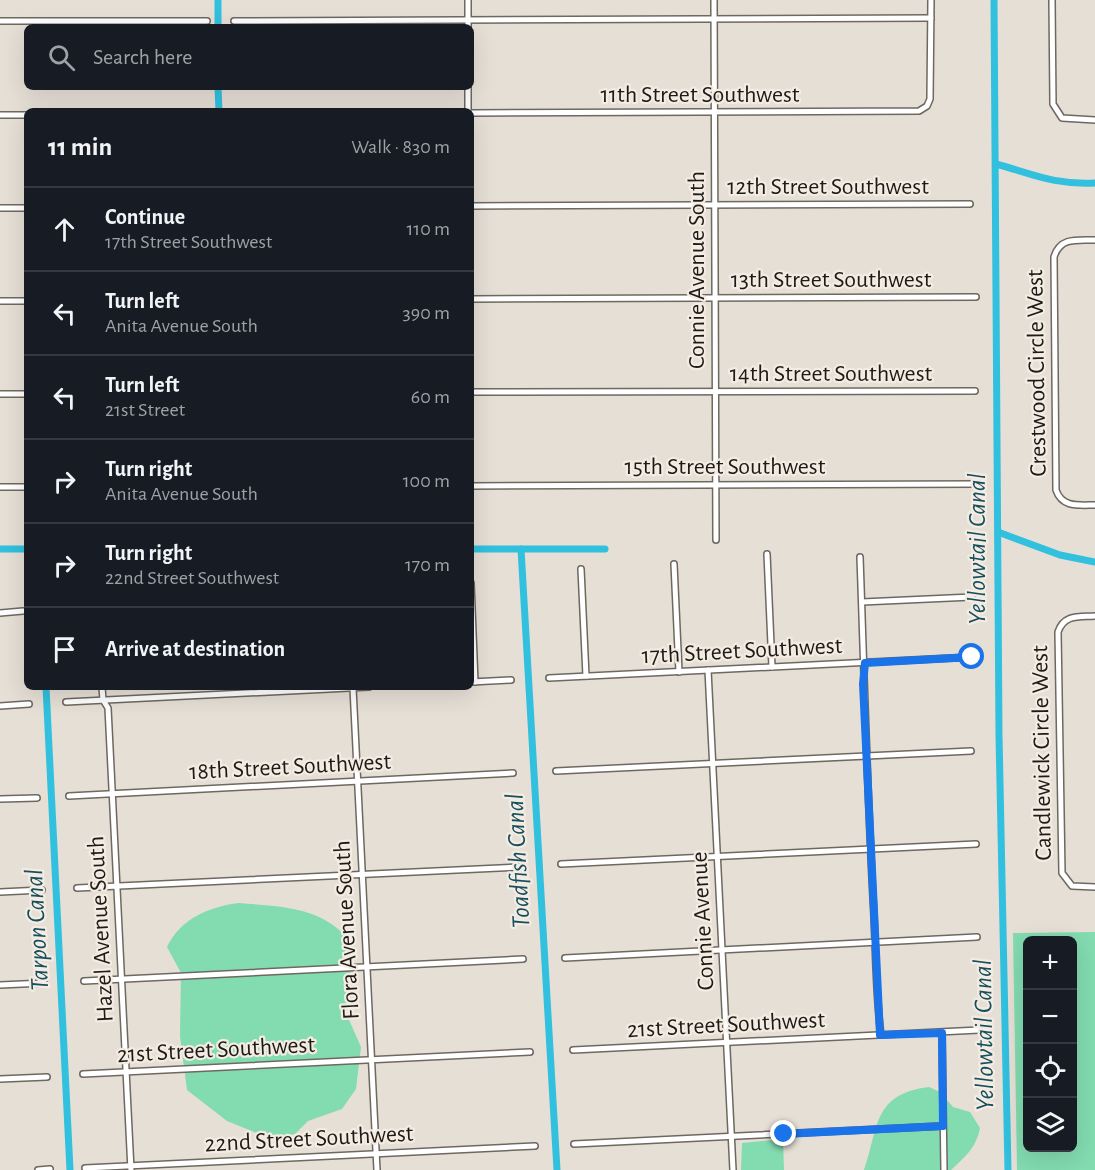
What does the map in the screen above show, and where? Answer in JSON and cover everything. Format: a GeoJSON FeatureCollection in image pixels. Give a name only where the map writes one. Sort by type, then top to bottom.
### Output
{"type":"FeatureCollection","features":[{"type":"Feature","properties":{"kind":"street"},"geometry":{"type":"LineString","coordinates":[[468,0],[468,24]]}},
{"type":"Feature","properties":{"kind":"street","name":"Connie Avenue South"},"geometry":{"type":"LineString","coordinates":[[714,0],[716,540]]}},
{"type":"Feature","properties":{"kind":"street"},"geometry":{"type":"LineString","coordinates":[[234,21],[930,18],[931,0]]}},
{"type":"Feature","properties":{"kind":"street"},"geometry":{"type":"LineString","coordinates":[[1052,0],[1053,104],[1062,118],[1095,120]]}},
{"type":"Feature","properties":{"kind":"street","name":"11th Street Southwest"},"geometry":{"type":"LineString","coordinates":[[474,112],[912,112],[927,106],[931,84],[930,18]]}},
{"type":"Feature","properties":{"kind":"street"},"geometry":{"type":"LineString","coordinates":[[0,21],[207,21]]}},
{"type":"Feature","properties":{"kind":"street"},"geometry":{"type":"LineString","coordinates":[[468,90],[470,108]]}},
{"type":"Feature","properties":{"kind":"street"},"geometry":{"type":"LineString","coordinates":[[0,115],[24,115]]}},
{"type":"Feature","properties":{"kind":"street","name":"12th Street Southwest"},"geometry":{"type":"LineString","coordinates":[[474,206],[970,204]]}},
{"type":"Feature","properties":{"kind":"street"},"geometry":{"type":"LineString","coordinates":[[0,208],[24,208]]}},
{"type":"Feature","properties":{"kind":"street","name":"Crestwood Circle West"},"geometry":{"type":"LineString","coordinates":[[1095,240],[1064,242],[1057,248],[1054,257],[1056,490],[1059,497],[1071,505],[1095,505]]}},
{"type":"Feature","properties":{"kind":"street","name":"13th Street Southwest"},"geometry":{"type":"LineString","coordinates":[[474,299],[976,297]]}},
{"type":"Feature","properties":{"kind":"street"},"geometry":{"type":"LineString","coordinates":[[0,301],[24,301]]}},
{"type":"Feature","properties":{"kind":"street","name":"14th Street Southwest"},"geometry":{"type":"LineString","coordinates":[[474,392],[975,391]]}},
{"type":"Feature","properties":{"kind":"street"},"geometry":{"type":"LineString","coordinates":[[0,394],[24,394]]}},
{"type":"Feature","properties":{"kind":"street","name":"15th Street Southwest"},"geometry":{"type":"LineString","coordinates":[[474,486],[978,484]]}},
{"type":"Feature","properties":{"kind":"street"},"geometry":{"type":"LineString","coordinates":[[0,487],[24,487]]}},
{"type":"Feature","properties":{"kind":"street"},"geometry":{"type":"LineString","coordinates":[[767,554],[772,667]]}},
{"type":"Feature","properties":{"kind":"street"},"geometry":{"type":"LineString","coordinates":[[860,556],[866,756],[880,1035]]}},
{"type":"Feature","properties":{"kind":"street"},"geometry":{"type":"LineString","coordinates":[[674,564],[679,672]]}},
{"type":"Feature","properties":{"kind":"street"},"geometry":{"type":"LineString","coordinates":[[580,569],[586,676]]}},
{"type":"Feature","properties":{"kind":"street"},"geometry":{"type":"LineString","coordinates":[[862,602],[972,597]]}},
{"type":"Feature","properties":{"kind":"street"},"geometry":{"type":"LineString","coordinates":[[0,612],[23,611]]}},
{"type":"Feature","properties":{"kind":"street","name":"Candlewick Circle West"},"geometry":{"type":"LineString","coordinates":[[1095,616],[1071,617],[1060,625],[1058,632],[1061,864],[1064,879],[1072,886],[1095,887]]}},
{"type":"Feature","properties":{"kind":"street","name":"17th Street Southwest"},"geometry":{"type":"LineString","coordinates":[[549,678],[972,657]]}},
{"type":"Feature","properties":{"kind":"street","name":"Connie Avenue"},"geometry":{"type":"LineString","coordinates":[[708,670],[733,1170]]}},
{"type":"Feature","properties":{"kind":"street"},"geometry":{"type":"LineString","coordinates":[[474,682],[511,680]]}},
{"type":"Feature","properties":{"kind":"street","name":"Hazel Avenue South"},"geometry":{"type":"LineString","coordinates":[[102,690],[103,700],[108,708],[131,1168]]}},
{"type":"Feature","properties":{"kind":"street"},"geometry":{"type":"LineString","coordinates":[[196,690],[196,696]]}},
{"type":"Feature","properties":{"kind":"street"},"geometry":{"type":"LineString","coordinates":[[66,702],[276,690]]}},
{"type":"Feature","properties":{"kind":"street","name":"Flora Avenue South"},"geometry":{"type":"LineString","coordinates":[[353,690],[377,1170]]}},
{"type":"Feature","properties":{"kind":"street"},"geometry":{"type":"LineString","coordinates":[[0,706],[30,704]]}},
{"type":"Feature","properties":{"kind":"street"},"geometry":{"type":"LineString","coordinates":[[556,771],[971,751]]}},
{"type":"Feature","properties":{"kind":"street","name":"18th Street Southwest"},"geometry":{"type":"LineString","coordinates":[[69,796],[513,773]]}},
{"type":"Feature","properties":{"kind":"street"},"geometry":{"type":"LineString","coordinates":[[0,799],[37,798]]}},
{"type":"Feature","properties":{"kind":"street"},"geometry":{"type":"LineString","coordinates":[[561,864],[976,844]]}},
{"type":"Feature","properties":{"kind":"street"},"geometry":{"type":"LineString","coordinates":[[77,888],[519,867]]}},
{"type":"Feature","properties":{"kind":"street"},"geometry":{"type":"LineString","coordinates":[[0,892],[42,890]]}},
{"type":"Feature","properties":{"kind":"street"},"geometry":{"type":"LineString","coordinates":[[565,958],[977,937]]}},
{"type":"Feature","properties":{"kind":"street"},"geometry":{"type":"LineString","coordinates":[[84,981],[523,960]]}},
{"type":"Feature","properties":{"kind":"street"},"geometry":{"type":"LineString","coordinates":[[0,986],[44,983]]}},
{"type":"Feature","properties":{"kind":"street"},"geometry":{"type":"LineString","coordinates":[[944,1170],[942,1033],[978,1030]]}},
{"type":"Feature","properties":{"kind":"street","name":"21st Street Southwest"},"geometry":{"type":"LineString","coordinates":[[573,1050],[942,1033]]}},
{"type":"Feature","properties":{"kind":"street","name":"21st Street Southwest"},"geometry":{"type":"LineString","coordinates":[[83,1074],[530,1053]]}},
{"type":"Feature","properties":{"kind":"street"},"geometry":{"type":"LineString","coordinates":[[0,1079],[47,1077]]}},
{"type":"Feature","properties":{"kind":"street"},"geometry":{"type":"LineString","coordinates":[[574,1144],[943,1126]]}},
{"type":"Feature","properties":{"kind":"street","name":"22nd Street Southwest"},"geometry":{"type":"LineString","coordinates":[[85,1168],[131,1168],[535,1146]]}},
{"type":"Feature","properties":{"kind":"street"},"geometry":{"type":"LineString","coordinates":[[38,1170],[50,1169]]}},
{"type":"Feature","properties":{"kind":"green space"},"geometry":{"type":"Polygon","coordinates":[[[239,903],[304,911],[328,921],[338,929],[353,948],[346,1013],[361,1047],[356,1089],[342,1109],[308,1121],[295,1134],[283,1137],[259,1134],[227,1121],[187,1090],[180,1036],[181,973],[167,947],[180,928],[188,921],[217,907],[239,903]]]}},
{"type":"Feature","properties":{"kind":"green space"},"geometry":{"type":"Polygon","coordinates":[[[1095,932],[1095,1170],[1017,1170],[1013,933],[1095,932]]]}},
{"type":"Feature","properties":{"kind":"green space"},"geometry":{"type":"Polygon","coordinates":[[[929,1087],[940,1092],[953,1107],[970,1112],[980,1128],[970,1151],[951,1170],[864,1170],[876,1127],[887,1105],[910,1091],[929,1087]]]}},
{"type":"Feature","properties":{"kind":"green space"},"geometry":{"type":"Polygon","coordinates":[[[783,1139],[784,1170],[741,1170],[742,1143],[783,1139]]]}},
{"type":"Feature","properties":{"kind":"waterway"},"geometry":{"type":"LineString","coordinates":[[218,0],[218,24]]}},
{"type":"Feature","properties":{"kind":"waterway","name":"Yellowtail Canal"},"geometry":{"type":"LineString","coordinates":[[994,0],[999,735],[1008,1170]]}},
{"type":"Feature","properties":{"kind":"waterway"},"geometry":{"type":"LineString","coordinates":[[218,90],[219,108]]}},
{"type":"Feature","properties":{"kind":"waterway"},"geometry":{"type":"LineString","coordinates":[[996,164],[1055,181],[1095,183]]}},
{"type":"Feature","properties":{"kind":"waterway"},"geometry":{"type":"LineString","coordinates":[[998,532],[1060,555],[1095,562]]}},
{"type":"Feature","properties":{"kind":"waterway"},"geometry":{"type":"LineString","coordinates":[[0,549],[24,549]]}},
{"type":"Feature","properties":{"kind":"waterway"},"geometry":{"type":"LineString","coordinates":[[475,549],[605,549]]}},
{"type":"Feature","properties":{"kind":"waterway","name":"Toadfish Canal"},"geometry":{"type":"LineString","coordinates":[[521,549],[557,1170]]}},
{"type":"Feature","properties":{"kind":"waterway","name":"Tarpon Canal"},"geometry":{"type":"LineString","coordinates":[[46,690],[70,1170]]}},
{"type":"Feature","properties":{"kind":"route"},"geometry":{"type":"LineString","coordinates":[[784,1134],[943,1126],[942,1033],[880,1035],[863,684],[865,663],[972,657]]}}]}
